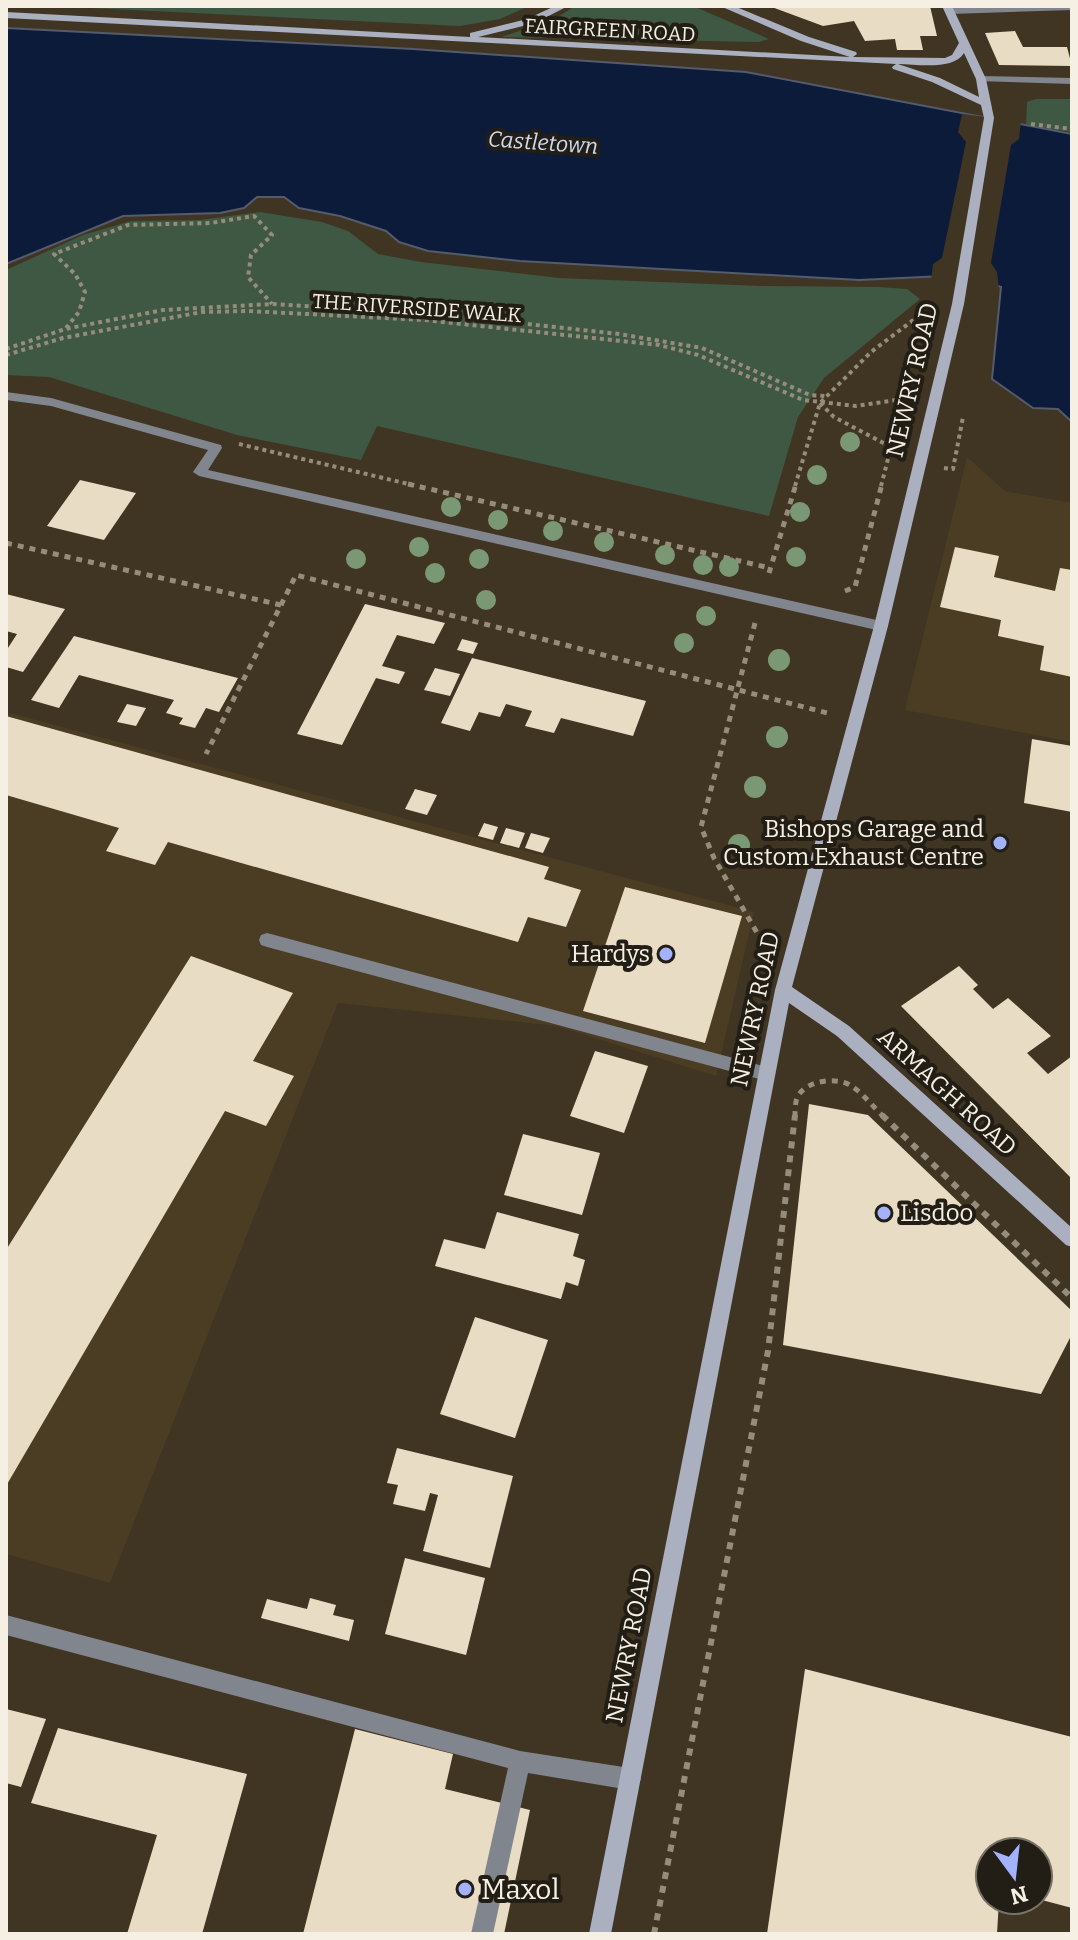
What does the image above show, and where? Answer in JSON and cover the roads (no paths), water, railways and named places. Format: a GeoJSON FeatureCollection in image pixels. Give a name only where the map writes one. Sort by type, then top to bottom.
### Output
{"type":"FeatureCollection","features":[{"type":"Feature","properties":{"kind":"main road"},"geometry":{"type":"LineString","coordinates":[[424,38],[479,35],[531,21],[563,6]]}},
{"type":"Feature","properties":{"kind":"main road"},"geometry":{"type":"LineString","coordinates":[[725,6],[805,39],[936,80],[984,103]]}},
{"type":"Feature","properties":{"kind":"main road"},"geometry":{"type":"LineString","coordinates":[[949,8],[981,79]]}},
{"type":"Feature","properties":{"kind":"main road","name":"FAIRGREEN ROAD"},"geometry":{"type":"LineString","coordinates":[[6,15],[875,61],[947,61],[956,57],[963,44]]}},
{"type":"Feature","properties":{"kind":"main road","name":"NEWRY ROAD"},"geometry":{"type":"LineString","coordinates":[[600,1934],[783,990],[881,626],[958,304],[989,118],[981,79]]}},
{"type":"Feature","properties":{"kind":"main road","name":"ARMAGH ROAD"},"geometry":{"type":"LineString","coordinates":[[783,990],[843,1031],[1072,1239]]}},
{"type":"Feature","properties":{"kind":"street"},"geometry":{"type":"LineString","coordinates":[[949,8],[1072,7]]}},
{"type":"Feature","properties":{"kind":"street"},"geometry":{"type":"LineString","coordinates":[[981,79],[1072,81]]}},
{"type":"Feature","properties":{"kind":"street"},"geometry":{"type":"LineString","coordinates":[[6,396],[51,402],[216,448],[199,472],[881,626]]}},
{"type":"Feature","properties":{"kind":"street"},"geometry":{"type":"LineString","coordinates":[[267,940],[767,1074]]}},
{"type":"Feature","properties":{"kind":"street"},"geometry":{"type":"LineString","coordinates":[[6,1625],[520,1761],[630,1779]]}},
{"type":"Feature","properties":{"kind":"street"},"geometry":{"type":"LineString","coordinates":[[482,1934],[520,1761]]}},
{"type":"Feature","properties":{"kind":"water","name":"Castletown"},"geometry":{"type":"Polygon","coordinates":[[[6,28],[413,49],[746,72],[1072,134],[1072,422],[1058,409],[1033,408],[992,379],[1001,287],[965,275],[859,280],[520,261],[428,251],[399,242],[386,231],[340,216],[299,208],[284,197],[257,197],[244,208],[220,213],[123,216],[6,264],[6,28]]]}},
{"type":"Feature","properties":{"kind":"place","name":"Bishops Garage and Custom Exhaust Centre"},"geometry":{"type":"Point","coordinates":[1000,843]}},
{"type":"Feature","properties":{"kind":"place","name":"Hardys"},"geometry":{"type":"Point","coordinates":[666,954]}},
{"type":"Feature","properties":{"kind":"place","name":"Lisdoo"},"geometry":{"type":"Point","coordinates":[884,1213]}},
{"type":"Feature","properties":{"kind":"place","name":"Maxol"},"geometry":{"type":"Point","coordinates":[465,1889]}}]}
